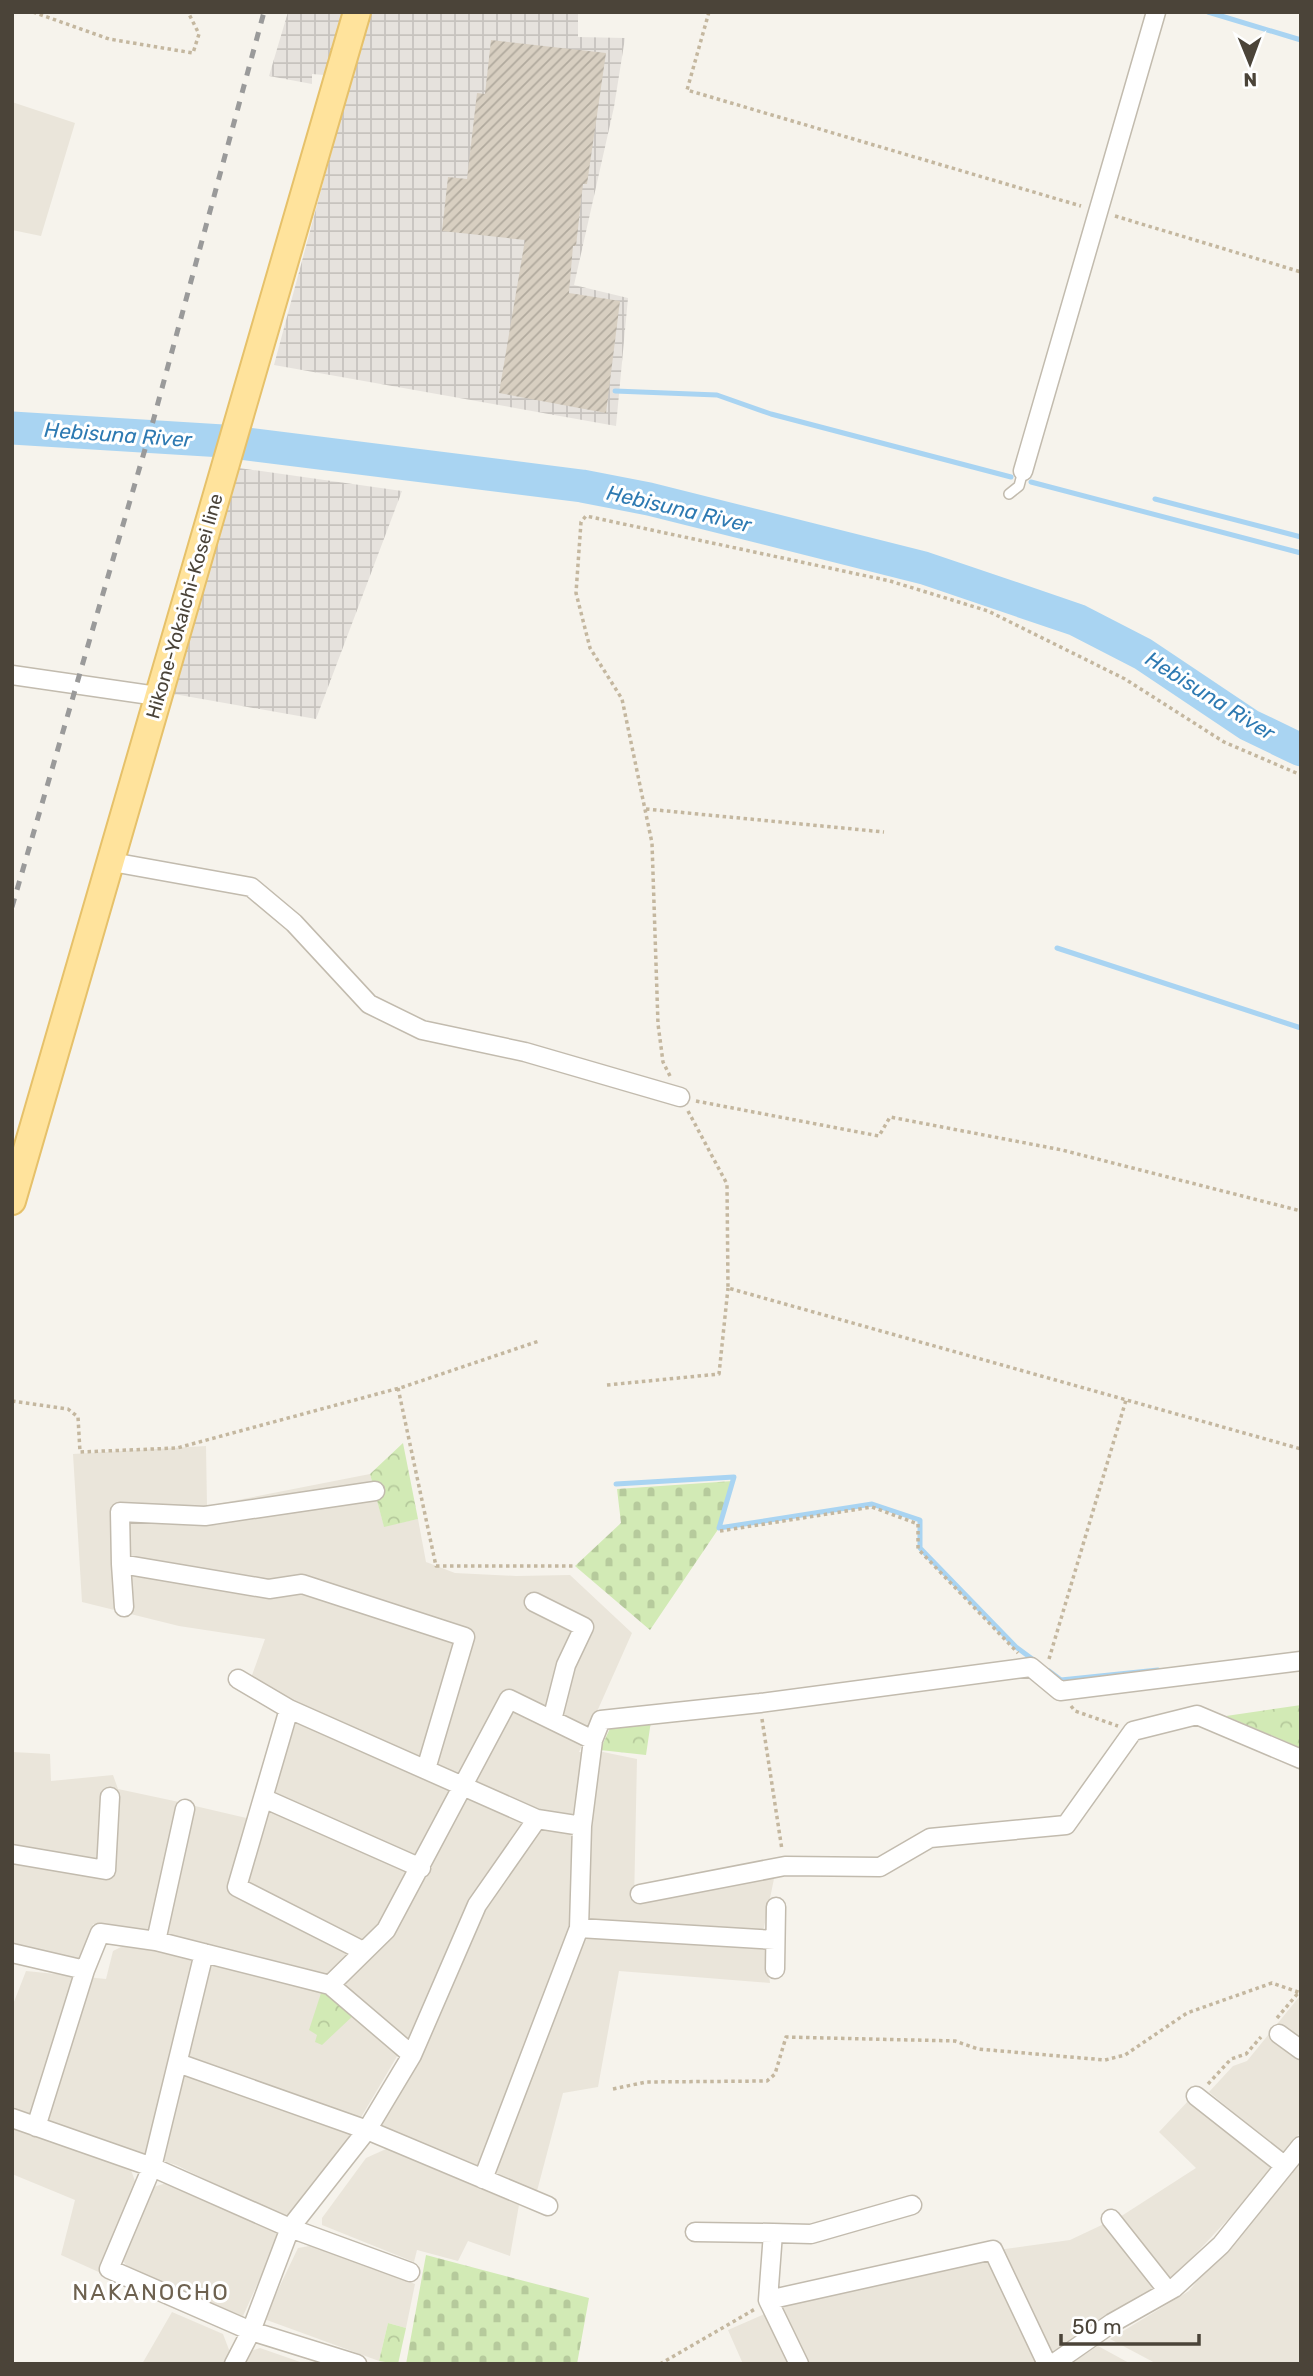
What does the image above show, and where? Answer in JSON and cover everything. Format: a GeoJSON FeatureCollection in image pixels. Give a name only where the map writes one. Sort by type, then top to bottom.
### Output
{"type":"FeatureCollection","features":[{"type":"Feature","properties":{"kind":"main road","name":"Hikone-Yokaichi-Kosei line"},"geometry":{"type":"LineString","coordinates":[[12,1201],[357,12]]}},
{"type":"Feature","properties":{"kind":"street"},"geometry":{"type":"LineString","coordinates":[[1023,471],[1157,12]]}},
{"type":"Feature","properties":{"kind":"street"},"geometry":{"type":"LineString","coordinates":[[12,675],[157,696]]}},
{"type":"Feature","properties":{"kind":"street"},"geometry":{"type":"LineString","coordinates":[[112,862],[251,887],[293,923],[369,1004],[422,1030],[562,1062],[680,1097]]}},
{"type":"Feature","properties":{"kind":"street"},"geometry":{"type":"LineString","coordinates":[[124,1607],[120,1512],[205,1516],[375,1491]]}},
{"type":"Feature","properties":{"kind":"street"},"geometry":{"type":"LineString","coordinates":[[121,1564],[269,1589],[302,1584],[465,1637],[426,1769]]}},
{"type":"Feature","properties":{"kind":"street"},"geometry":{"type":"LineString","coordinates":[[534,1602],[584,1627],[566,1665],[552,1720]]}},
{"type":"Feature","properties":{"kind":"street"},"geometry":{"type":"LineString","coordinates":[[483,2179],[579,1928],[582,1826],[593,1740],[601,1720],[1038,1672],[1060,1690],[1301,1661]]}},
{"type":"Feature","properties":{"kind":"street"},"geometry":{"type":"LineString","coordinates":[[238,1679],[289,1709],[537,1819],[582,1826]]}},
{"type":"Feature","properties":{"kind":"street"},"geometry":{"type":"LineString","coordinates":[[330,1985],[386,1930],[509,1699],[593,1740]]}},
{"type":"Feature","properties":{"kind":"street"},"geometry":{"type":"LineString","coordinates":[[289,1709],[237,1886],[363,1951]]}},
{"type":"Feature","properties":{"kind":"street"},"geometry":{"type":"LineString","coordinates":[[640,1894],[785,1866],[880,1867],[930,1838],[1066,1825],[1133,1731],[1197,1714],[1301,1759]]}},
{"type":"Feature","properties":{"kind":"street"},"geometry":{"type":"LineString","coordinates":[[12,1854],[106,1870],[110,1797]]}},
{"type":"Feature","properties":{"kind":"street"},"geometry":{"type":"LineString","coordinates":[[263,1798],[421,1868]]}},
{"type":"Feature","properties":{"kind":"street"},"geometry":{"type":"LineString","coordinates":[[156,1941],[186,1809]]}},
{"type":"Feature","properties":{"kind":"street"},"geometry":{"type":"LineString","coordinates":[[234,2364],[251,2331],[290,2228],[367,2130],[412,2055],[477,1905],[537,1819]]}},
{"type":"Feature","properties":{"kind":"street"},"geometry":{"type":"LineString","coordinates":[[775,1969],[776,1907]]}},
{"type":"Feature","properties":{"kind":"street"},"geometry":{"type":"LineString","coordinates":[[579,1928],[775,1940]]}},
{"type":"Feature","properties":{"kind":"street"},"geometry":{"type":"LineString","coordinates":[[36,2127],[85,1970],[100,1933],[156,1941],[330,1985],[412,2055]]}},
{"type":"Feature","properties":{"kind":"street"},"geometry":{"type":"LineString","coordinates":[[12,1953],[85,1970]]}},
{"type":"Feature","properties":{"kind":"street"},"geometry":{"type":"LineString","coordinates":[[204,1954],[152,2167],[109,2269],[251,2331],[357,2364]]}},
{"type":"Feature","properties":{"kind":"street"},"geometry":{"type":"LineString","coordinates":[[1272,2030],[1301,2050]]}},
{"type":"Feature","properties":{"kind":"street"},"geometry":{"type":"LineString","coordinates":[[178,2063],[367,2130],[548,2206]]}},
{"type":"Feature","properties":{"kind":"street"},"geometry":{"type":"LineString","coordinates":[[1196,2096],[1285,2166]]}},
{"type":"Feature","properties":{"kind":"street"},"geometry":{"type":"LineString","coordinates":[[12,2118],[152,2167],[290,2228],[410,2272]]}},
{"type":"Feature","properties":{"kind":"street"},"geometry":{"type":"LineString","coordinates":[[1053,2364],[1112,2323],[1168,2291],[1221,2245],[1301,2146]]}},
{"type":"Feature","properties":{"kind":"street"},"geometry":{"type":"LineString","coordinates":[[695,2232],[811,2234],[912,2206]]}},
{"type":"Feature","properties":{"kind":"street"},"geometry":{"type":"LineString","coordinates":[[1111,2219],[1168,2291]]}},
{"type":"Feature","properties":{"kind":"street"},"geometry":{"type":"LineString","coordinates":[[773,2233],[768,2301],[799,2364]]}},
{"type":"Feature","properties":{"kind":"street"},"geometry":{"type":"LineString","coordinates":[[768,2301],[993,2250],[1047,2364]]}},
{"type":"Feature","properties":{"kind":"lane"},"geometry":{"type":"LineString","coordinates":[[1009,494],[1019,486],[1023,471]]}},
{"type":"Feature","properties":{"kind":"path"},"geometry":{"type":"LineString","coordinates":[[33,12],[109,39],[193,53],[200,34],[188,12]]}},
{"type":"Feature","properties":{"kind":"path"},"geometry":{"type":"LineString","coordinates":[[709,12],[687,89],[1301,272]]}},
{"type":"Feature","properties":{"kind":"path"},"geometry":{"type":"LineString","coordinates":[[607,1385],[719,1374],[728,1288],[726,1184],[663,1062],[657,1024],[652,843],[646,808],[622,699],[590,648],[576,593],[581,522],[586,516],[890,581],[988,611],[1125,679],[1224,742],[1301,775]]}},
{"type":"Feature","properties":{"kind":"path"},"geometry":{"type":"LineString","coordinates":[[646,808],[884,832]]}},
{"type":"Feature","properties":{"kind":"path"},"geometry":{"type":"LineString","coordinates":[[680,1097],[879,1136],[890,1116],[1062,1150],[1301,1211]]}},
{"type":"Feature","properties":{"kind":"path"},"geometry":{"type":"LineString","coordinates":[[728,1288],[1301,1449]]}},
{"type":"Feature","properties":{"kind":"path"},"geometry":{"type":"LineString","coordinates":[[12,1401],[68,1409],[78,1418],[80,1452],[177,1448],[398,1388],[539,1341]]}},
{"type":"Feature","properties":{"kind":"path"},"geometry":{"type":"LineString","coordinates":[[398,1388],[436,1566],[575,1566]]}},
{"type":"Feature","properties":{"kind":"path"},"geometry":{"type":"LineString","coordinates":[[720,1531],[872,1507],[918,1524],[918,1549],[1038,1672],[1126,1399]]}},
{"type":"Feature","properties":{"kind":"path"},"geometry":{"type":"LineString","coordinates":[[1060,1690],[1075,1711],[1133,1731]]}},
{"type":"Feature","properties":{"kind":"path"},"geometry":{"type":"LineString","coordinates":[[760,1703],[785,1866]]}},
{"type":"Feature","properties":{"kind":"path"},"geometry":{"type":"LineString","coordinates":[[613,2089],[646,2082],[767,2081],[775,2074],[786,2037],[956,2040],[978,2049],[1105,2060],[1125,2054],[1187,2013],[1272,1983],[1300,1993],[1272,2030],[1246,2054],[1231,2059],[1196,2096]]}},
{"type":"Feature","properties":{"kind":"path"},"geometry":{"type":"LineString","coordinates":[[660,2364],[768,2301]]}},
{"type":"Feature","properties":{"kind":"shaded area"},"geometry":{"type":"Polygon","coordinates":[[[288,12],[343,12],[324,75],[312,74],[312,84],[269,76],[288,12]]]}},
{"type":"Feature","properties":{"kind":"shaded area"},"geometry":{"type":"Polygon","coordinates":[[[369,12],[578,12],[578,37],[625,38],[614,107],[574,285],[628,298],[616,426],[274,365],[369,12]]]}},
{"type":"Feature","properties":{"kind":"shaded area"},"geometry":{"type":"Polygon","coordinates":[[[12,102],[75,123],[41,236],[12,230],[12,102]]]}},
{"type":"Feature","properties":{"kind":"shaded area"},"geometry":{"type":"Polygon","coordinates":[[[239,468],[402,491],[316,719],[168,693],[239,468]]]}},
{"type":"Feature","properties":{"kind":"shaded area"},"geometry":{"type":"Polygon","coordinates":[[[206,1446],[207,1506],[370,1474],[384,1526],[418,1519],[426,1562],[455,1573],[570,1575],[632,1633],[579,1752],[603,1752],[637,1759],[634,1903],[775,1874],[763,1932],[770,1983],[619,1971],[598,2087],[563,2093],[537,2191],[379,2126],[422,2051],[342,1982],[167,1934],[195,1806],[263,1822],[297,1720],[251,1678],[265,1639],[179,1626],[82,1602],[73,1454],[206,1446]]]}},
{"type":"Feature","properties":{"kind":"shaded area"},"geometry":{"type":"Polygon","coordinates":[[[12,1752],[50,1754],[51,1781],[113,1775],[118,1789],[179,1802],[150,1930],[93,1924],[80,1961],[12,1944],[12,1752]]]}},
{"type":"Feature","properties":{"kind":"shaded area"},"geometry":{"type":"Polygon","coordinates":[[[127,1944],[322,1992],[399,2053],[350,2136],[287,2219],[176,2165],[71,2132],[12,2108],[12,2007],[26,1971],[106,1979],[113,1951],[127,1944]]]}},
{"type":"Feature","properties":{"kind":"shaded area"},"geometry":{"type":"Polygon","coordinates":[[[1299,1997],[1301,2132],[1283,2153],[1209,2092],[1233,2066],[1247,2061],[1299,1997]]]}},
{"type":"Feature","properties":{"kind":"shaded area"},"geometry":{"type":"Polygon","coordinates":[[[1190,2099],[1277,2167],[1172,2279],[1036,2364],[743,2364],[728,2330],[783,2306],[1005,2249],[1070,2240],[1123,2215],[1196,2168],[1159,2132],[1190,2099]]]}},
{"type":"Feature","properties":{"kind":"shaded area"},"geometry":{"type":"Polygon","coordinates":[[[12,2126],[130,2167],[136,2184],[103,2274],[61,2255],[75,2200],[12,2174],[12,2126]]]}},
{"type":"Feature","properties":{"kind":"shaded area"},"geometry":{"type":"Polygon","coordinates":[[[386,2149],[519,2205],[510,2256],[468,2241],[458,2261],[417,2250],[414,2262],[322,2225],[322,2218],[366,2158],[386,2149]]]}},
{"type":"Feature","properties":{"kind":"shaded area"},"geometry":{"type":"Polygon","coordinates":[[[1301,2154],[1301,2364],[1157,2364],[1110,2339],[1189,2291],[1301,2154]]]}},
{"type":"Feature","properties":{"kind":"shaded area"},"geometry":{"type":"Polygon","coordinates":[[[167,2183],[280,2234],[243,2316],[131,2271],[122,2260],[149,2188],[167,2183]]]}},
{"type":"Feature","properties":{"kind":"shaded area"},"geometry":{"type":"Polygon","coordinates":[[[315,2245],[415,2284],[406,2328],[388,2323],[379,2361],[264,2319],[298,2248],[315,2245]]]}},
{"type":"Feature","properties":{"kind":"shaded area"},"geometry":{"type":"Polygon","coordinates":[[[172,2312],[223,2334],[231,2355],[226,2364],[142,2364],[172,2312]]]}},
{"type":"Feature","properties":{"kind":"shaded area"},"geometry":{"type":"Polygon","coordinates":[[[1098,2346],[1131,2364],[1070,2364],[1098,2346]]]}},
{"type":"Feature","properties":{"kind":"shaded area"},"geometry":{"type":"Polygon","coordinates":[[[260,2348],[306,2364],[242,2364],[248,2352],[260,2348]]]}},
{"type":"Feature","properties":{"kind":"green space"},"geometry":{"type":"Polygon","coordinates":[[[403,1443],[418,1519],[384,1527],[370,1474],[403,1443]]]}},
{"type":"Feature","properties":{"kind":"green space"},"geometry":{"type":"Polygon","coordinates":[[[733,1481],[719,1528],[650,1630],[575,1566],[621,1523],[617,1489],[733,1481]]]}},
{"type":"Feature","properties":{"kind":"green space"},"geometry":{"type":"Polygon","coordinates":[[[1301,1705],[1301,1748],[1226,1716],[1301,1705]]]}},
{"type":"Feature","properties":{"kind":"green space"},"geometry":{"type":"Polygon","coordinates":[[[651,1721],[646,1755],[600,1750],[612,1724],[651,1721]]]}},
{"type":"Feature","properties":{"kind":"green space"},"geometry":{"type":"Polygon","coordinates":[[[322,1990],[356,2013],[322,2045],[315,2042],[317,2035],[309,2030],[322,1990]]]}},
{"type":"Feature","properties":{"kind":"green space"},"geometry":{"type":"Polygon","coordinates":[[[426,2255],[589,2298],[577,2364],[406,2364],[426,2255]]]}},
{"type":"Feature","properties":{"kind":"green space"},"geometry":{"type":"Polygon","coordinates":[[[388,2323],[406,2328],[398,2364],[379,2361],[388,2323]]]}},
{"type":"Feature","properties":{"kind":"building"},"geometry":{"type":"Polygon","coordinates":[[[491,40],[606,53],[587,184],[583,184],[576,246],[573,246],[569,293],[620,301],[606,413],[499,393],[525,240],[442,231],[448,177],[467,179],[477,93],[485,94],[491,40]]]}},
{"type":"Feature","properties":{"kind":"waterway"},"geometry":{"type":"LineString","coordinates":[[1208,12],[1301,40]]}},
{"type":"Feature","properties":{"kind":"waterway"},"geometry":{"type":"LineString","coordinates":[[615,391],[717,395],[771,414],[1011,477]]}},
{"type":"Feature","properties":{"kind":"waterway","name":"Hebisuna River"},"geometry":{"type":"LineString","coordinates":[[12,428],[223,441],[582,486],[649,499],[924,568],[1077,620],[1143,654],[1249,725],[1301,750]]}},
{"type":"Feature","properties":{"kind":"waterway"},"geometry":{"type":"LineString","coordinates":[[1031,482],[1301,553]]}},
{"type":"Feature","properties":{"kind":"waterway"},"geometry":{"type":"LineString","coordinates":[[1155,499],[1301,537]]}},
{"type":"Feature","properties":{"kind":"waterway"},"geometry":{"type":"LineString","coordinates":[[1057,948],[1301,1028]]}},
{"type":"Feature","properties":{"kind":"waterway"},"geometry":{"type":"LineString","coordinates":[[616,1484],[734,1477],[719,1528],[872,1504],[920,1520],[920,1548],[1016,1647],[1035,1661]]}},
{"type":"Feature","properties":{"kind":"waterway"},"geometry":{"type":"LineString","coordinates":[[1049,1671],[1061,1680],[1158,1670]]}},
{"type":"Feature","properties":{"kind":"railway"},"geometry":{"type":"LineString","coordinates":[[12,907],[152,425],[264,12]]}},
{"type":"Feature","properties":{"kind":"district","name":"NAKANOCHO"},"geometry":{"type":"Point","coordinates":[151,2292]}}]}
